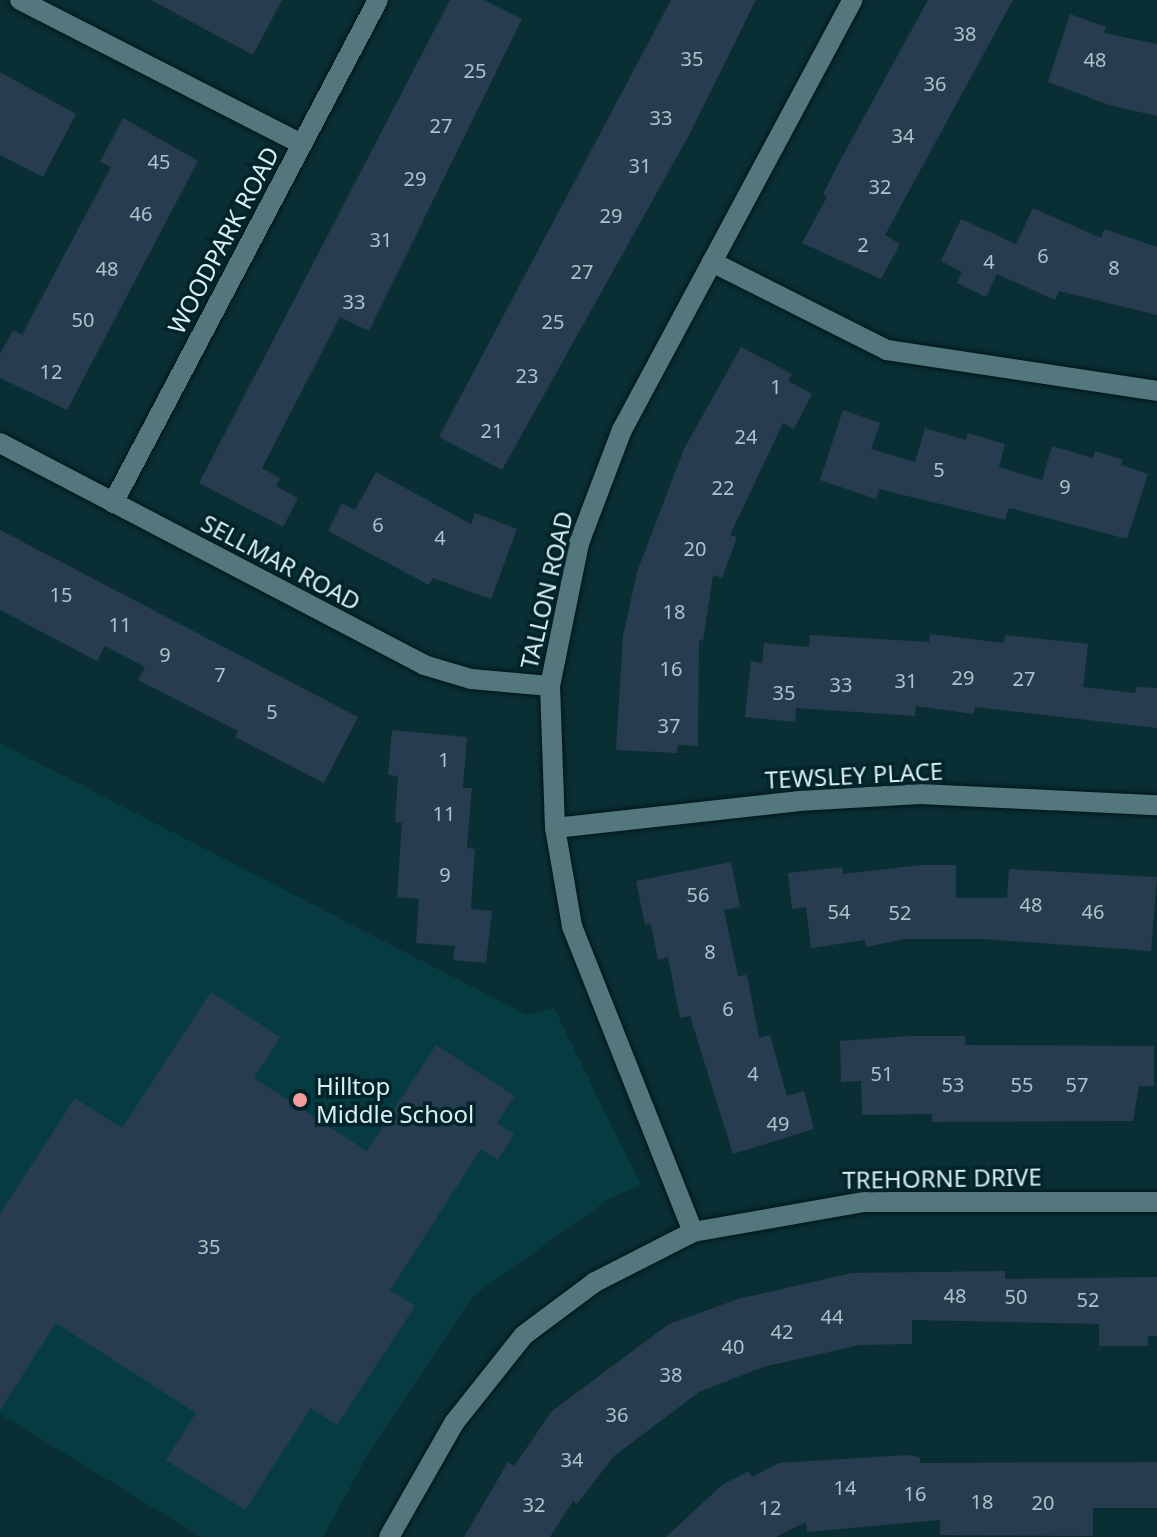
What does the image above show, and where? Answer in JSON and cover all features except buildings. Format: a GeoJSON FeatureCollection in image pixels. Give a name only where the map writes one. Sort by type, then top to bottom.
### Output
{"type":"FeatureCollection","features":[{"type":"Feature","properties":{"kind":"street"},"geometry":{"type":"LineString","coordinates":[[20,0],[302,144]]}},
{"type":"Feature","properties":{"kind":"street","name":"WOODPARK ROAD"},"geometry":{"type":"LineString","coordinates":[[113,503],[378,0]]}},
{"type":"Feature","properties":{"kind":"street","name":"TALLON ROAD"},"geometry":{"type":"LineString","coordinates":[[693,1232],[572,926],[555,828],[550,686],[564,609],[597,489],[622,430],[853,0]]}},
{"type":"Feature","properties":{"kind":"street"},"geometry":{"type":"LineString","coordinates":[[712,262],[887,350],[1157,391]]}},
{"type":"Feature","properties":{"kind":"street","name":"SELLMAR ROAD"},"geometry":{"type":"LineString","coordinates":[[0,443],[424,665],[471,679],[550,686]]}},
{"type":"Feature","properties":{"kind":"street","name":"TEWSLEY PLACE"},"geometry":{"type":"LineString","coordinates":[[555,828],[798,801],[920,794],[1157,805]]}},
{"type":"Feature","properties":{"kind":"street","name":"TREHORNE DRIVE"},"geometry":{"type":"LineString","coordinates":[[389,1537],[454,1423],[524,1335],[595,1282],[693,1232],[864,1202],[1157,1202]]}},
{"type":"Feature","properties":{"kind":"shaded area","name":"Hilltop Middle School"},"geometry":{"type":"Polygon","coordinates":[[[0,743],[527,1015],[554,1008],[641,1185],[609,1199],[473,1296],[368,1454],[323,1537],[201,1537],[0,1414],[0,743]]]}},
{"type":"Feature","properties":{"kind":"place","name":"Hilltop Middle School"},"geometry":{"type":"Point","coordinates":[300,1100]}}]}
